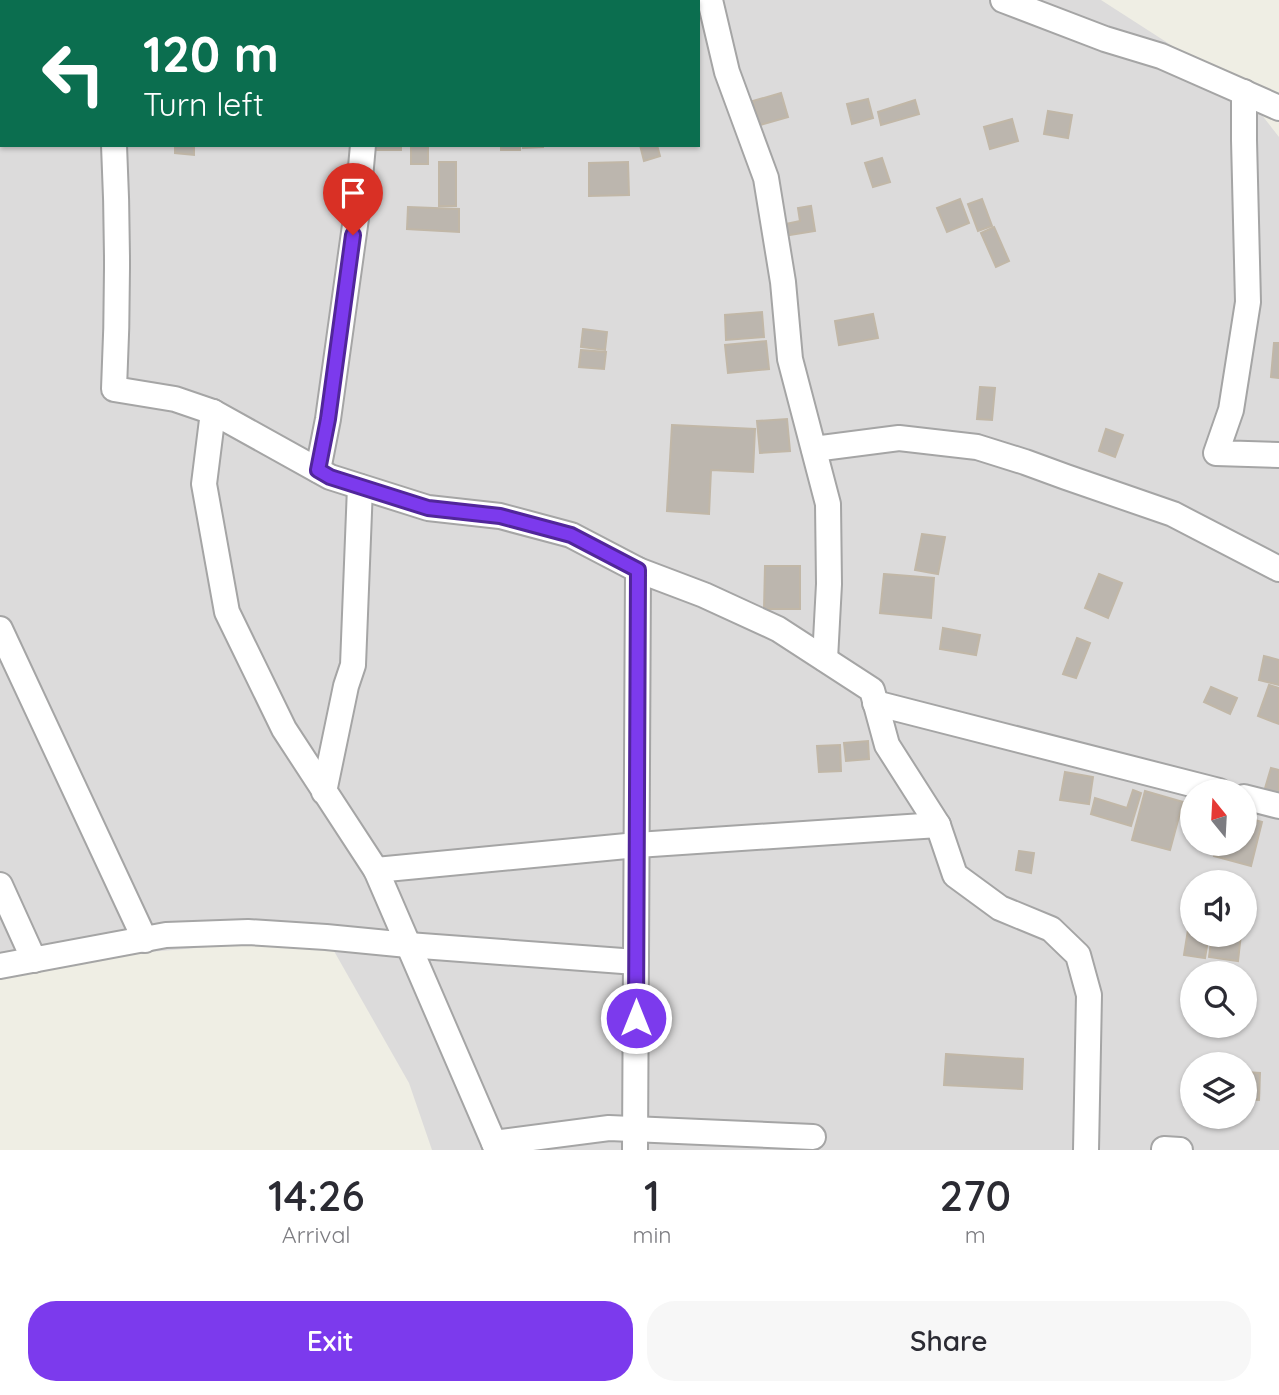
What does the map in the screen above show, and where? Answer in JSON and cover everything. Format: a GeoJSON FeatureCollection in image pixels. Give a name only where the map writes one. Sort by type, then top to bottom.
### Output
{"type":"FeatureCollection","features":[{"type":"Feature","properties":{"kind":"street"},"geometry":{"type":"LineString","coordinates":[[710,0],[727,72],[766,178],[783,282],[790,359],[828,504],[830,584],[825,659]]}},
{"type":"Feature","properties":{"kind":"street"},"geometry":{"type":"LineString","coordinates":[[1003,0],[1105,39],[1161,55],[1279,108]]}},
{"type":"Feature","properties":{"kind":"street"},"geometry":{"type":"LineString","coordinates":[[1244,92],[1248,302],[1231,410],[1216,453],[1279,455]]}},
{"type":"Feature","properties":{"kind":"street"},"geometry":{"type":"LineString","coordinates":[[114,147],[117,277],[114,389],[175,399],[213,412],[330,477],[360,487],[428,508],[500,516],[571,535],[638,570],[704,595],[778,629],[872,690],[887,745],[938,825],[955,875],[1000,908],[1051,929],[1078,955],[1089,995],[1086,1150]]}},
{"type":"Feature","properties":{"kind":"street"},"geometry":{"type":"LineString","coordinates":[[318,470],[328,419],[357,211],[363,147]]}},
{"type":"Feature","properties":{"kind":"street"},"geometry":{"type":"LineString","coordinates":[[213,412],[204,484],[227,612],[284,729],[376,870],[496,1146],[609,1128],[636,1140],[813,1137]]}},
{"type":"Feature","properties":{"kind":"street"},"geometry":{"type":"LineString","coordinates":[[814,449],[899,438],[977,447],[1173,514],[1279,569]]}},
{"type":"Feature","properties":{"kind":"street"},"geometry":{"type":"LineString","coordinates":[[324,792],[346,686],[353,665],[360,487]]}},
{"type":"Feature","properties":{"kind":"street"},"geometry":{"type":"LineString","coordinates":[[636,1140],[638,570]]}},
{"type":"Feature","properties":{"kind":"street"},"geometry":{"type":"LineString","coordinates":[[0,629],[145,940]]}},
{"type":"Feature","properties":{"kind":"street"},"geometry":{"type":"LineString","coordinates":[[875,703],[1180,781]]}},
{"type":"Feature","properties":{"kind":"street"},"geometry":{"type":"LineString","coordinates":[[1257,800],[1279,806]]}},
{"type":"Feature","properties":{"kind":"street"},"geometry":{"type":"LineString","coordinates":[[376,870],[637,845],[938,825]]}},
{"type":"Feature","properties":{"kind":"street"},"geometry":{"type":"LineString","coordinates":[[0,885],[34,960]]}},
{"type":"Feature","properties":{"kind":"street"},"geometry":{"type":"LineString","coordinates":[[0,966],[166,935],[248,932],[636,962]]}},
{"type":"Feature","properties":{"kind":"shaded area"},"geometry":{"type":"Polygon","coordinates":[[[700,0],[1101,0],[1244,92],[1279,137],[1279,1150],[432,1150],[409,1083],[326,937],[18,963],[0,969],[0,147],[700,147],[700,0]]]}},
{"type":"Feature","properties":{"kind":"building"},"geometry":{"type":"Polygon","coordinates":[[[781,93],[788,117],[760,125],[753,101],[781,93]]]}},
{"type":"Feature","properties":{"kind":"building"},"geometry":{"type":"Polygon","coordinates":[[[868,99],[873,118],[852,124],[847,104],[868,99]]]}},
{"type":"Feature","properties":{"kind":"building"},"geometry":{"type":"Polygon","coordinates":[[[915,100],[919,114],[881,125],[878,112],[915,100]]]}},
{"type":"Feature","properties":{"kind":"building"},"geometry":{"type":"Polygon","coordinates":[[[1048,111],[1072,115],[1068,138],[1044,134],[1048,111]]]}},
{"type":"Feature","properties":{"kind":"building"},"geometry":{"type":"Polygon","coordinates":[[[1012,119],[1018,141],[990,149],[984,127],[1012,119]]]}},
{"type":"Feature","properties":{"kind":"building"},"geometry":{"type":"Polygon","coordinates":[[[175,147],[194,147],[194,155],[175,153],[175,147]]]}},
{"type":"Feature","properties":{"kind":"building"},"geometry":{"type":"Polygon","coordinates":[[[368,147],[401,147],[401,150],[368,150],[368,147]]]}},
{"type":"Feature","properties":{"kind":"building"},"geometry":{"type":"Polygon","coordinates":[[[411,147],[428,147],[428,164],[411,164],[411,147]]]}},
{"type":"Feature","properties":{"kind":"building"},"geometry":{"type":"Polygon","coordinates":[[[501,147],[520,147],[520,150],[501,150],[501,147]]]}},
{"type":"Feature","properties":{"kind":"building"},"geometry":{"type":"Polygon","coordinates":[[[640,147],[658,147],[660,156],[644,161],[640,147]]]}},
{"type":"Feature","properties":{"kind":"building"},"geometry":{"type":"Polygon","coordinates":[[[882,158],[890,182],[873,187],[865,163],[882,158]]]}},
{"type":"Feature","properties":{"kind":"building"},"geometry":{"type":"Polygon","coordinates":[[[439,162],[456,162],[456,206],[439,206],[439,162]]]}},
{"type":"Feature","properties":{"kind":"building"},"geometry":{"type":"Polygon","coordinates":[[[628,162],[629,195],[589,196],[589,163],[628,162]]]}},
{"type":"Feature","properties":{"kind":"building"},"geometry":{"type":"Polygon","coordinates":[[[960,199],[969,223],[947,232],[937,208],[960,199]]]}},
{"type":"Feature","properties":{"kind":"building"},"geometry":{"type":"Polygon","coordinates":[[[982,199],[992,226],[978,231],[968,204],[982,199]]]}},
{"type":"Feature","properties":{"kind":"building"},"geometry":{"type":"Polygon","coordinates":[[[811,206],[815,231],[783,236],[781,225],[800,221],[798,208],[811,206]]]}},
{"type":"Feature","properties":{"kind":"building"},"geometry":{"type":"Polygon","coordinates":[[[408,207],[459,209],[459,232],[407,229],[408,207]]]}},
{"type":"Feature","properties":{"kind":"building"},"geometry":{"type":"Polygon","coordinates":[[[994,227],[1009,261],[996,267],[981,233],[994,227]]]}},
{"type":"Feature","properties":{"kind":"building"},"geometry":{"type":"Polygon","coordinates":[[[762,312],[764,337],[726,340],[725,315],[762,312]]]}},
{"type":"Feature","properties":{"kind":"building"},"geometry":{"type":"Polygon","coordinates":[[[873,314],[878,338],[839,345],[835,321],[873,314]]]}},
{"type":"Feature","properties":{"kind":"building"},"geometry":{"type":"Polygon","coordinates":[[[583,329],[607,332],[605,350],[581,347],[583,329]]]}},
{"type":"Feature","properties":{"kind":"building"},"geometry":{"type":"Polygon","coordinates":[[[766,341],[769,369],[728,373],[725,345],[766,341]]]}},
{"type":"Feature","properties":{"kind":"building"},"geometry":{"type":"Polygon","coordinates":[[[1274,343],[1279,343],[1279,378],[1271,377],[1274,343]]]}},
{"type":"Feature","properties":{"kind":"building"},"geometry":{"type":"Polygon","coordinates":[[[581,350],[606,352],[604,369],[579,367],[581,350]]]}},
{"type":"Feature","properties":{"kind":"building"},"geometry":{"type":"Polygon","coordinates":[[[980,387],[995,388],[992,420],[977,419],[980,387]]]}},
{"type":"Feature","properties":{"kind":"building"},"geometry":{"type":"Polygon","coordinates":[[[787,419],[790,451],[760,453],[757,421],[787,419]]]}},
{"type":"Feature","properties":{"kind":"building"},"geometry":{"type":"Polygon","coordinates":[[[672,425],[755,429],[753,472],[711,470],[709,514],[667,511],[672,425]]]}},
{"type":"Feature","properties":{"kind":"building"},"geometry":{"type":"Polygon","coordinates":[[[1106,429],[1123,435],[1115,457],[1099,451],[1106,429]]]}},
{"type":"Feature","properties":{"kind":"building"},"geometry":{"type":"Polygon","coordinates":[[[922,534],[945,537],[938,574],[915,570],[922,534]]]}},
{"type":"Feature","properties":{"kind":"building"},"geometry":{"type":"Polygon","coordinates":[[[765,566],[800,566],[800,609],[764,609],[765,566]]]}},
{"type":"Feature","properties":{"kind":"building"},"geometry":{"type":"Polygon","coordinates":[[[884,574],[934,578],[931,618],[880,613],[884,574]]]}},
{"type":"Feature","properties":{"kind":"building"},"geometry":{"type":"Polygon","coordinates":[[[1099,574],[1122,583],[1108,618],[1085,608],[1099,574]]]}},
{"type":"Feature","properties":{"kind":"building"},"geometry":{"type":"Polygon","coordinates":[[[943,628],[980,635],[976,655],[940,649],[943,628]]]}},
{"type":"Feature","properties":{"kind":"building"},"geometry":{"type":"Polygon","coordinates":[[[1077,638],[1090,643],[1076,678],[1063,674],[1077,638]]]}},
{"type":"Feature","properties":{"kind":"building"},"geometry":{"type":"Polygon","coordinates":[[[1264,656],[1279,660],[1279,685],[1259,680],[1264,656]]]}},
{"type":"Feature","properties":{"kind":"building"},"geometry":{"type":"Polygon","coordinates":[[[1269,685],[1279,688],[1279,724],[1258,716],[1269,685]]]}},
{"type":"Feature","properties":{"kind":"building"},"geometry":{"type":"Polygon","coordinates":[[[1211,687],[1237,698],[1230,714],[1204,702],[1211,687]]]}},
{"type":"Feature","properties":{"kind":"building"},"geometry":{"type":"Polygon","coordinates":[[[868,741],[869,759],[846,761],[844,743],[868,741]]]}},
{"type":"Feature","properties":{"kind":"building"},"geometry":{"type":"Polygon","coordinates":[[[840,745],[841,771],[819,772],[817,746],[840,745]]]}},
{"type":"Feature","properties":{"kind":"building"},"geometry":{"type":"Polygon","coordinates":[[[1271,768],[1279,770],[1279,800],[1263,795],[1271,768]]]}},
{"type":"Feature","properties":{"kind":"building"},"geometry":{"type":"Polygon","coordinates":[[[1065,772],[1093,777],[1089,804],[1060,800],[1065,772]]]}},
{"type":"Feature","properties":{"kind":"building"},"geometry":{"type":"Polygon","coordinates":[[[1133,790],[1141,793],[1131,826],[1091,814],[1095,798],[1127,808],[1133,790]]]}},
{"type":"Feature","properties":{"kind":"building"},"geometry":{"type":"Polygon","coordinates":[[[1145,791],[1180,801],[1180,813],[1170,850],[1132,840],[1145,791]]]}},
{"type":"Feature","properties":{"kind":"building"},"geometry":{"type":"Polygon","coordinates":[[[1257,821],[1262,822],[1257,842],[1257,821]]]}},
{"type":"Feature","properties":{"kind":"building"},"geometry":{"type":"Polygon","coordinates":[[[1019,851],[1034,853],[1031,873],[1016,870],[1019,851]]]}},
{"type":"Feature","properties":{"kind":"building"},"geometry":{"type":"Polygon","coordinates":[[[1214,856],[1254,856],[1251,866],[1214,856]]]}},
{"type":"Feature","properties":{"kind":"building"},"geometry":{"type":"Polygon","coordinates":[[[1185,947],[1207,947],[1205,958],[1184,955],[1185,947]]]}},
{"type":"Feature","properties":{"kind":"building"},"geometry":{"type":"Polygon","coordinates":[[[1210,947],[1240,947],[1238,961],[1209,957],[1210,947]]]}},
{"type":"Feature","properties":{"kind":"building"},"geometry":{"type":"Polygon","coordinates":[[[946,1054],[1023,1059],[1022,1089],[944,1085],[946,1054]]]}},
{"type":"Feature","properties":{"kind":"building"},"geometry":{"type":"Polygon","coordinates":[[[1257,1073],[1260,1073],[1257,1100],[1257,1073]]]}},
{"type":"Feature","properties":{"kind":"route"},"geometry":{"type":"LineString","coordinates":[[353,235],[328,419],[318,470],[330,477],[428,508],[500,516],[571,535],[638,570],[636,1018]]}}]}
